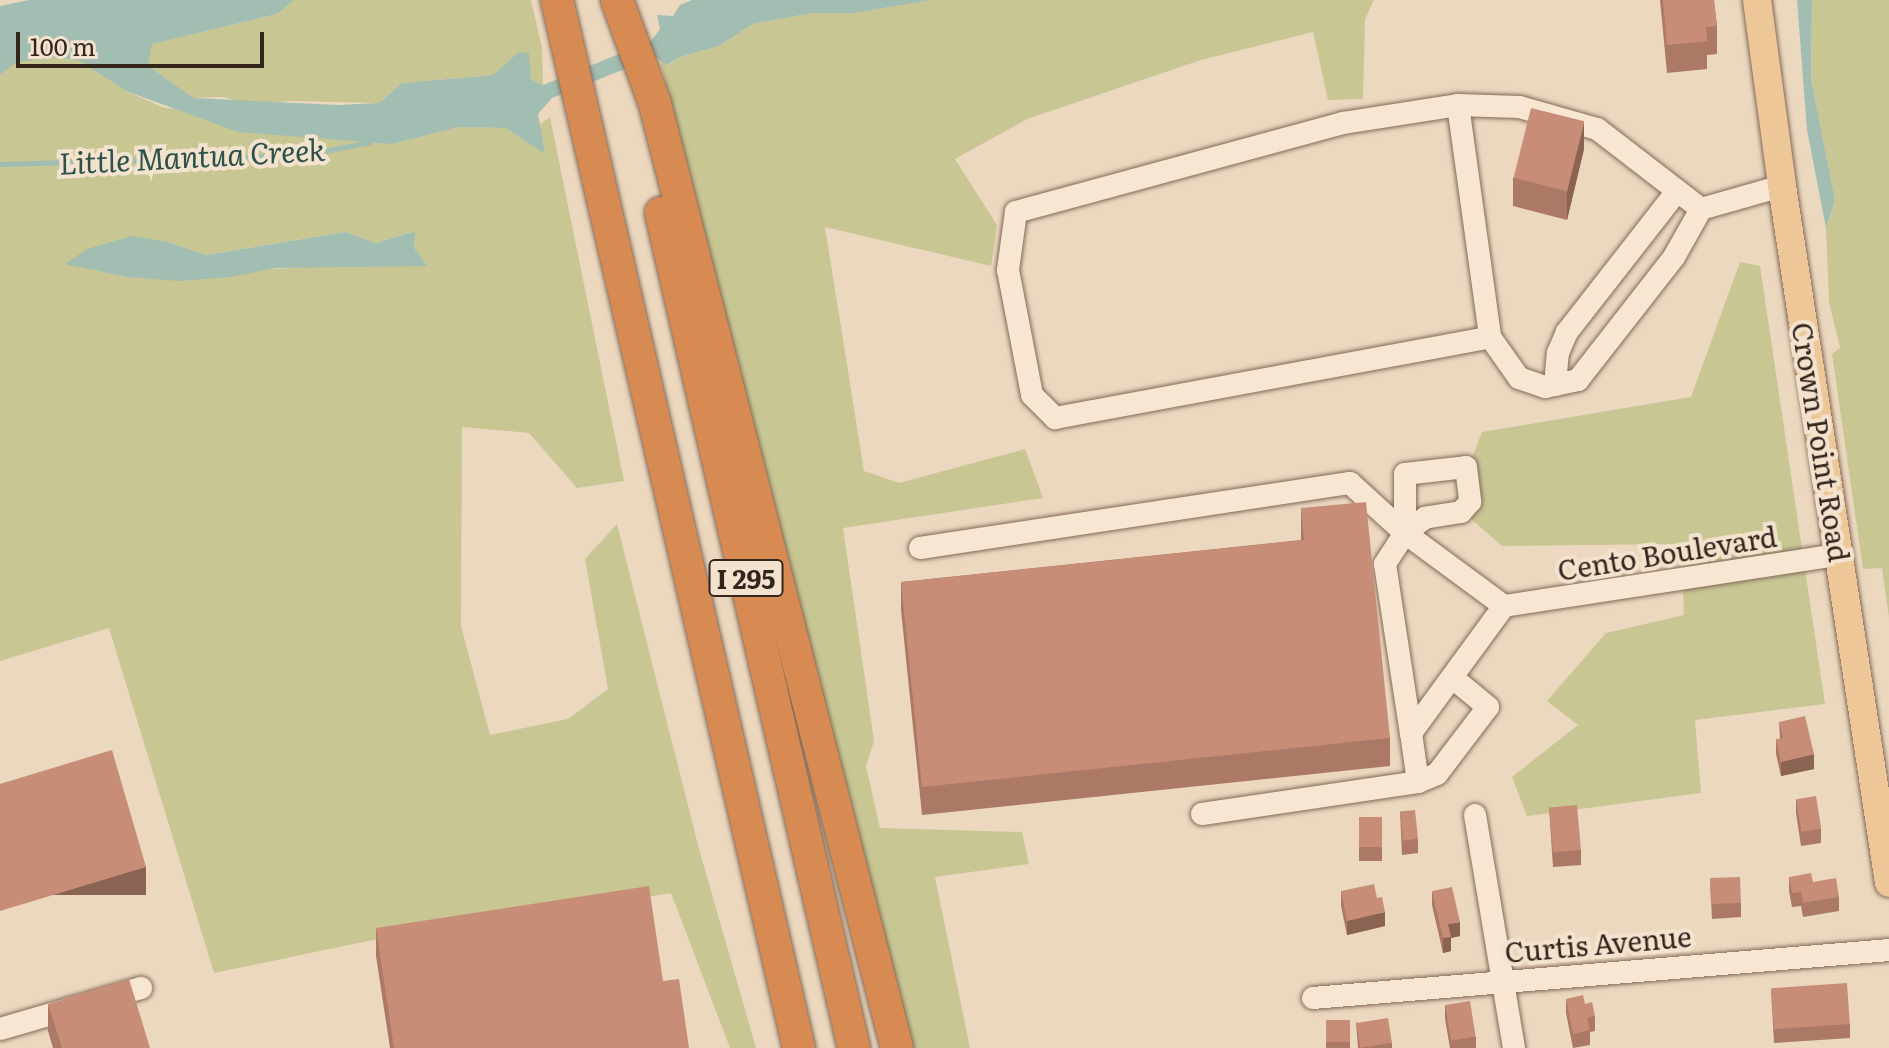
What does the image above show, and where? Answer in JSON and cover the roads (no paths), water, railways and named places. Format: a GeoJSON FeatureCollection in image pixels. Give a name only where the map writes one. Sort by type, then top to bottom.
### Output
{"type":"FeatureCollection","features":[{"type":"Feature","properties":{"kind":"highway","name":"I 295"},"geometry":{"type":"LineString","coordinates":[[557,0],[799,1048]]}},
{"type":"Feature","properties":{"kind":"highway"},"geometry":{"type":"LineString","coordinates":[[614,0],[646,106],[897,1048]]}},
{"type":"Feature","properties":{"kind":"highway","name":"I 295"},"geometry":{"type":"LineString","coordinates":[[646,106],[854,1048]]}},
{"type":"Feature","properties":{"kind":"highway"},"geometry":{"type":"LineString","coordinates":[[702,627],[706,724],[778,1048]]}},
{"type":"Feature","properties":{"kind":"highway"},"geometry":{"type":"LineString","coordinates":[[833,955],[860,998],[872,1048]]}},
{"type":"Feature","properties":{"kind":"main road","name":"Crown Point Road"},"geometry":{"type":"LineString","coordinates":[[1757,0],[1782,186],[1889,883]]}},
{"type":"Feature","properties":{"kind":"street"},"geometry":{"type":"LineString","coordinates":[[1458,105],[1490,337],[1519,378],[1545,387],[1578,380],[1674,257],[1701,209],[1782,186]]}},
{"type":"Feature","properties":{"kind":"street"},"geometry":{"type":"LineString","coordinates":[[1490,337],[1055,418],[1032,395],[1008,270],[1016,212],[1343,123],[1458,105],[1519,107],[1597,129],[1701,209]]}},
{"type":"Feature","properties":{"kind":"street"},"geometry":{"type":"LineString","coordinates":[[1555,385],[1558,353],[1567,332],[1677,191]]}},
{"type":"Feature","properties":{"kind":"street"},"geometry":{"type":"LineString","coordinates":[[920,548],[1350,483],[1405,533],[1504,606],[1454,679],[1411,733]]}},
{"type":"Feature","properties":{"kind":"street"},"geometry":{"type":"LineString","coordinates":[[1405,533],[1385,564],[1418,782]]}},
{"type":"Feature","properties":{"kind":"street","name":"Cento Boulevard"},"geometry":{"type":"LineString","coordinates":[[1504,606],[1839,555]]}},
{"type":"Feature","properties":{"kind":"street"},"geometry":{"type":"LineString","coordinates":[[1202,814],[1418,782],[1437,774],[1488,707],[1454,679]]}},
{"type":"Feature","properties":{"kind":"street"},"geometry":{"type":"LineString","coordinates":[[1475,815],[1514,1048]]}},
{"type":"Feature","properties":{"kind":"street","name":"Curtis Avenue"},"geometry":{"type":"LineString","coordinates":[[1313,998],[1889,950]]}},
{"type":"Feature","properties":{"kind":"street"},"geometry":{"type":"LineString","coordinates":[[0,1029],[141,988]]}},
{"type":"Feature","properties":{"kind":"waterway","name":"Little Mantua Creek"},"geometry":{"type":"LineString","coordinates":[[0,164],[250,157],[319,152],[370,142]]}}]}
